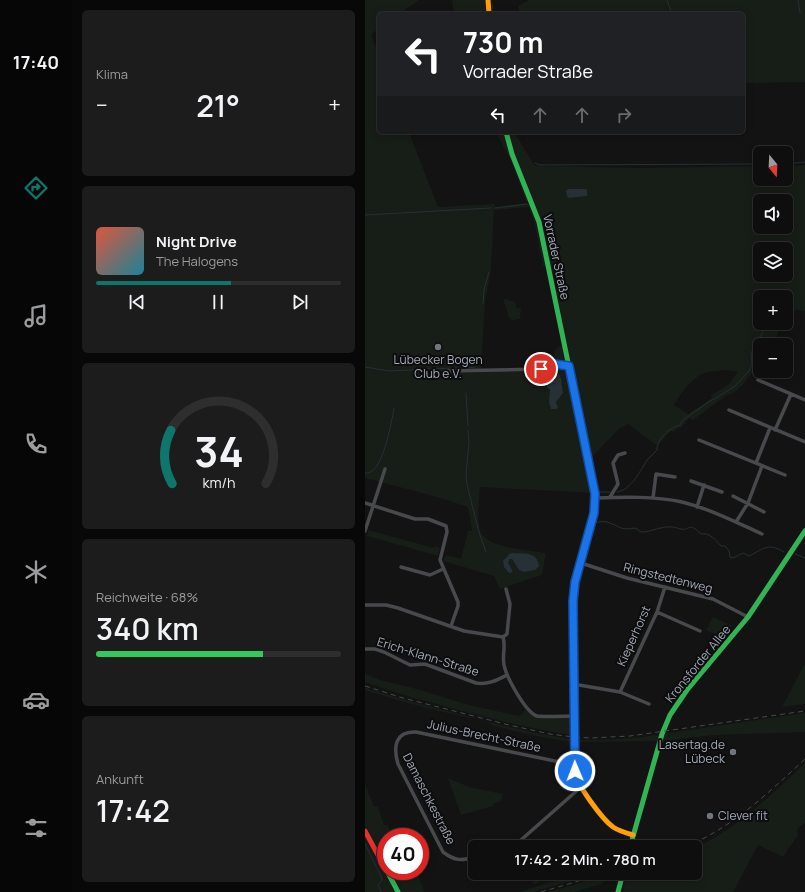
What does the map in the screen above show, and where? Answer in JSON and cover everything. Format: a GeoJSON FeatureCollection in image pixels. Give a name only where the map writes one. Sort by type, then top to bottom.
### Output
{"type":"FeatureCollection","features":[{"type":"Feature","properties":{"kind":"street"},"geometry":{"type":"LineString","coordinates":[[488,0],[489,12]]}},
{"type":"Feature","properties":{"kind":"street","name":"Vorrader Straße"},"geometry":{"type":"LineString","coordinates":[[507,134],[512,154],[539,222],[595,498],[594,513],[575,582],[573,601],[574,765],[576,776],[581,787],[613,827],[633,835]]}},
{"type":"Feature","properties":{"kind":"street"},"geometry":{"type":"LineString","coordinates":[[444,371],[541,369],[554,364],[569,366]]}},
{"type":"Feature","properties":{"kind":"street"},"geometry":{"type":"LineString","coordinates":[[758,380],[805,400]]}},
{"type":"Feature","properties":{"kind":"street"},"geometry":{"type":"LineString","coordinates":[[775,430],[791,394]]}},
{"type":"Feature","properties":{"kind":"street"},"geometry":{"type":"LineString","coordinates":[[729,410],[805,442]]}},
{"type":"Feature","properties":{"kind":"street"},"geometry":{"type":"LineString","coordinates":[[755,463],[770,428]]}},
{"type":"Feature","properties":{"kind":"street"},"geometry":{"type":"LineString","coordinates":[[699,440],[785,475]]}},
{"type":"Feature","properties":{"kind":"street"},"geometry":{"type":"LineString","coordinates":[[610,497],[618,484],[613,463],[619,455],[625,453]]}},
{"type":"Feature","properties":{"kind":"street"},"geometry":{"type":"LineString","coordinates":[[736,522],[748,503],[762,466]]}},
{"type":"Feature","properties":{"kind":"street"},"geometry":{"type":"LineString","coordinates":[[365,531],[385,469]]}},
{"type":"Feature","properties":{"kind":"street"},"geometry":{"type":"LineString","coordinates":[[653,498],[656,474],[675,477]]}},
{"type":"Feature","properties":{"kind":"street"},"geometry":{"type":"LineString","coordinates":[[691,482],[704,485],[721,492]]}},
{"type":"Feature","properties":{"kind":"street"},"geometry":{"type":"LineString","coordinates":[[697,507],[704,485]]}},
{"type":"Feature","properties":{"kind":"street"},"geometry":{"type":"LineString","coordinates":[[733,496],[764,512]]}},
{"type":"Feature","properties":{"kind":"street"},"geometry":{"type":"LineString","coordinates":[[595,498],[653,498],[681,502],[736,522],[762,534]]}},
{"type":"Feature","properties":{"kind":"street"},"geometry":{"type":"LineString","coordinates":[[365,502],[415,519],[428,519],[446,526],[447,532],[439,560],[458,602],[451,626]]}},
{"type":"Feature","properties":{"kind":"street","name":"Kronsforder Allee"},"geometry":{"type":"LineString","coordinates":[[632,840],[662,734],[670,715],[687,690],[748,617],[805,532]]}},
{"type":"Feature","properties":{"kind":"street","name":"Ringstedtenweg"},"geometry":{"type":"LineString","coordinates":[[581,563],[627,578],[713,599],[748,617]]}},
{"type":"Feature","properties":{"kind":"street"},"geometry":{"type":"LineString","coordinates":[[401,568],[430,575],[443,569]]}},
{"type":"Feature","properties":{"kind":"street","name":"Kieperhorst"},"geometry":{"type":"LineString","coordinates":[[621,692],[657,612],[665,587]]}},
{"type":"Feature","properties":{"kind":"street"},"geometry":{"type":"LineString","coordinates":[[503,637],[507,634],[510,604],[506,589]]}},
{"type":"Feature","properties":{"kind":"street"},"geometry":{"type":"LineString","coordinates":[[365,605],[387,605],[469,633],[503,637]]}},
{"type":"Feature","properties":{"kind":"street"},"geometry":{"type":"LineString","coordinates":[[657,612],[700,631]]}},
{"type":"Feature","properties":{"kind":"street"},"geometry":{"type":"LineString","coordinates":[[503,637],[505,641],[503,659],[507,675],[515,692],[529,710],[537,716],[574,716]]}},
{"type":"Feature","properties":{"kind":"street","name":"Erich-Klann-Straße"},"geometry":{"type":"LineString","coordinates":[[365,650],[375,649],[410,664],[425,664],[476,683],[490,683],[507,675]]}},
{"type":"Feature","properties":{"kind":"street"},"geometry":{"type":"LineString","coordinates":[[573,684],[621,692],[649,704]]}},
{"type":"Feature","properties":{"kind":"street","name":"Julius-Brecht-Straße"},"geometry":{"type":"LineString","coordinates":[[395,745],[398,739],[404,734],[416,732],[574,765]]}},
{"type":"Feature","properties":{"kind":"street","name":"Damaschkestraße"},"geometry":{"type":"LineString","coordinates":[[395,745],[395,754],[398,764],[443,852],[451,858],[457,860],[468,858]]}},
{"type":"Feature","properties":{"kind":"street"},"geometry":{"type":"LineString","coordinates":[[521,840],[581,787]]}},
{"type":"Feature","properties":{"kind":"street"},"geometry":{"type":"LineString","coordinates":[[365,831],[377,853]]}},
{"type":"Feature","properties":{"kind":"street"},"geometry":{"type":"LineString","coordinates":[[391,880],[398,892]]}},
{"type":"Feature","properties":{"kind":"street"},"geometry":{"type":"LineString","coordinates":[[617,892],[621,880]]}},
{"type":"Feature","properties":{"kind":"shaded area"},"geometry":{"type":"Polygon","coordinates":[[[365,0],[419,0],[402,12],[377,12],[377,30],[371,35],[377,51],[377,134],[410,134],[438,207],[495,204],[495,207],[530,203],[530,201],[526,201],[512,163],[497,134],[515,134],[535,166],[641,168],[753,166],[753,186],[793,186],[793,166],[805,165],[805,311],[793,309],[793,290],[753,290],[753,330],[780,330],[776,338],[753,338],[753,371],[746,381],[734,392],[727,395],[693,420],[689,418],[681,428],[678,428],[673,432],[671,431],[659,444],[656,445],[628,424],[619,429],[589,460],[595,493],[480,487],[479,520],[480,530],[484,536],[490,541],[509,548],[546,553],[542,575],[500,589],[494,576],[443,561],[446,555],[461,559],[468,531],[472,531],[468,507],[437,497],[365,478],[365,0]],[[529,207],[494,210],[491,269],[485,302],[481,371],[541,370],[551,366],[551,368],[559,368],[560,366],[566,367],[547,266],[543,266],[534,220],[529,207]],[[726,370],[709,372],[700,375],[683,391],[674,405],[688,414],[712,398],[711,395],[728,385],[738,372],[726,370]],[[549,378],[551,393],[557,405],[556,402],[563,393],[549,378]],[[508,554],[503,563],[507,571],[513,572],[508,562],[510,559],[512,559],[519,570],[533,555],[508,554]]]}},
{"type":"Feature","properties":{"kind":"shaded area"},"geometry":{"type":"Polygon","coordinates":[[[452,0],[492,0],[495,12],[454,12],[452,0]]]}},
{"type":"Feature","properties":{"kind":"shaded area"},"geometry":{"type":"Polygon","coordinates":[[[529,0],[805,0],[805,82],[745,83],[745,12],[520,12],[518,6],[529,0]]]}},
{"type":"Feature","properties":{"kind":"shaded area"},"geometry":{"type":"Polygon","coordinates":[[[568,189],[586,189],[587,196],[569,198],[566,191],[568,189]]]}},
{"type":"Feature","properties":{"kind":"shaded area"},"geometry":{"type":"Polygon","coordinates":[[[505,299],[515,302],[517,308],[521,308],[520,319],[513,321],[509,318],[503,301],[505,299]]]}},
{"type":"Feature","properties":{"kind":"shaded area"},"geometry":{"type":"Polygon","coordinates":[[[562,346],[565,364],[558,363],[554,359],[554,351],[562,346]]]}},
{"type":"Feature","properties":{"kind":"shaded area"},"geometry":{"type":"Polygon","coordinates":[[[552,370],[556,370],[558,372],[561,379],[563,393],[556,402],[558,408],[556,409],[551,409],[549,403],[550,389],[547,388],[547,382],[550,379],[547,375],[552,370]]]}},
{"type":"Feature","properties":{"kind":"shaded area"},"geometry":{"type":"Polygon","coordinates":[[[368,530],[434,548],[435,546],[440,548],[438,556],[367,536],[368,530]]]}},
{"type":"Feature","properties":{"kind":"shaded area"},"geometry":{"type":"Polygon","coordinates":[[[509,554],[529,554],[536,558],[539,566],[535,570],[524,572],[519,570],[512,559],[510,559],[508,562],[513,572],[509,573],[504,567],[503,561],[509,554]]]}},
{"type":"Feature","properties":{"kind":"shaded area"},"geometry":{"type":"Polygon","coordinates":[[[713,617],[733,626],[724,638],[706,630],[713,617]]]}},
{"type":"Feature","properties":{"kind":"shaded area"},"geometry":{"type":"Polygon","coordinates":[[[805,663],[805,704],[782,707],[805,663]]]}},
{"type":"Feature","properties":{"kind":"shaded area"},"geometry":{"type":"Polygon","coordinates":[[[365,674],[383,681],[410,687],[469,705],[519,716],[526,710],[536,717],[569,718],[571,719],[572,735],[503,721],[401,694],[365,682],[365,674]]]}},
{"type":"Feature","properties":{"kind":"shaded area"},"geometry":{"type":"Polygon","coordinates":[[[365,688],[493,723],[535,733],[577,740],[635,738],[805,713],[805,732],[714,735],[663,741],[572,742],[536,736],[490,725],[491,723],[485,721],[392,699],[365,690],[365,688]]]}},
{"type":"Feature","properties":{"kind":"shaded area"},"geometry":{"type":"Polygon","coordinates":[[[805,763],[805,823],[799,827],[797,831],[798,835],[783,857],[758,845],[733,892],[623,892],[625,880],[702,880],[702,844],[740,821],[805,763]]]}},
{"type":"Feature","properties":{"kind":"shaded area"},"geometry":{"type":"Polygon","coordinates":[[[448,778],[469,787],[503,794],[501,801],[493,804],[493,806],[461,815],[448,778]]]}},
{"type":"Feature","properties":{"kind":"shaded area"},"geometry":{"type":"Polygon","coordinates":[[[365,784],[374,807],[378,807],[384,825],[388,825],[389,828],[377,828],[377,848],[365,826],[365,784]]]}},
{"type":"Feature","properties":{"kind":"shaded area"},"geometry":{"type":"Polygon","coordinates":[[[365,837],[377,859],[377,880],[388,880],[395,892],[365,892],[365,837]]]}},
{"type":"Feature","properties":{"kind":"shaded area"},"geometry":{"type":"Polygon","coordinates":[[[394,880],[420,880],[424,892],[401,892],[394,880]]]}},
{"type":"Feature","properties":{"kind":"shaded area"},"geometry":{"type":"Polygon","coordinates":[[[532,880],[540,880],[538,883],[533,884],[532,880]]]}},
{"type":"Feature","properties":{"kind":"shaded area"},"geometry":{"type":"Polygon","coordinates":[[[558,880],[574,880],[534,892],[519,892],[558,880]]]}},
{"type":"Feature","properties":{"kind":"shaded area"},"geometry":{"type":"Polygon","coordinates":[[[589,880],[618,880],[604,881],[602,884],[574,892],[549,892],[589,880]]]}},
{"type":"Feature","properties":{"kind":"waterway"},"geometry":{"type":"LineString","coordinates":[[667,0],[671,12]]}},
{"type":"Feature","properties":{"kind":"waterway"},"geometry":{"type":"LineString","coordinates":[[798,0],[800,13]]}},
{"type":"Feature","properties":{"kind":"waterway"},"geometry":{"type":"LineString","coordinates":[[793,163],[805,162]]}},
{"type":"Feature","properties":{"kind":"waterway"},"geometry":{"type":"LineString","coordinates":[[535,163],[539,165],[753,164]]}},
{"type":"Feature","properties":{"kind":"waterway"},"geometry":{"type":"LineString","coordinates":[[495,208],[527,204]]}},
{"type":"Feature","properties":{"kind":"waterway"},"geometry":{"type":"LineString","coordinates":[[365,215],[491,208]]}},
{"type":"Feature","properties":{"kind":"waterway"},"geometry":{"type":"LineString","coordinates":[[483,303],[484,290],[489,272]]}},
{"type":"Feature","properties":{"kind":"waterway"},"geometry":{"type":"LineString","coordinates":[[617,492],[627,488],[631,484],[648,459],[657,450],[657,446],[665,434],[672,428],[680,425],[683,420],[710,401],[735,386],[749,371],[752,364],[751,353],[764,330]]}},
{"type":"Feature","properties":{"kind":"waterway"},"geometry":{"type":"LineString","coordinates":[[365,367],[389,371],[475,367]]}},
{"type":"Feature","properties":{"kind":"waterway"},"geometry":{"type":"LineString","coordinates":[[466,393],[468,426]]}},
{"type":"Feature","properties":{"kind":"waterway"},"geometry":{"type":"LineString","coordinates":[[365,473],[371,472],[381,458],[394,408]]}},
{"type":"Feature","properties":{"kind":"waterway"},"geometry":{"type":"LineString","coordinates":[[468,430],[469,442],[466,475],[467,485],[479,532],[486,552]]}},
{"type":"Feature","properties":{"kind":"waterway"},"geometry":{"type":"LineString","coordinates":[[600,492],[610,492]]}},
{"type":"Feature","properties":{"kind":"waterway"},"geometry":{"type":"LineString","coordinates":[[594,523],[607,522],[623,528],[635,528],[641,532],[665,527],[680,529],[692,527],[701,534],[710,535],[721,546],[725,546],[729,551],[730,557],[733,558],[743,553],[749,556],[769,547],[773,547],[784,552]]}},
{"type":"Feature","properties":{"kind":"waterway"},"geometry":{"type":"LineString","coordinates":[[795,554],[805,558]]}},
{"type":"Feature","properties":{"kind":"waterway"},"geometry":{"type":"LineString","coordinates":[[365,844],[381,876],[382,880],[378,885],[381,892]]}},
{"type":"Feature","properties":{"kind":"railway"},"geometry":{"type":"LineString","coordinates":[[365,686],[403,698],[509,725],[550,734],[591,738],[630,736],[805,711]]}},
{"type":"Feature","properties":{"kind":"railway"},"geometry":{"type":"LineString","coordinates":[[700,840],[735,819],[763,797],[805,759]]}},
{"type":"Feature","properties":{"kind":"railway"},"geometry":{"type":"LineString","coordinates":[[541,892],[582,880]]}},
{"type":"Feature","properties":{"kind":"traffic: fast"},"geometry":{"type":"LineString","coordinates":[[507,134],[512,154],[539,222],[588,459]]}},
{"type":"Feature","properties":{"kind":"traffic: fast"},"geometry":{"type":"LineString","coordinates":[[632,840],[662,734],[670,715],[687,690],[748,617],[805,531]]}},
{"type":"Feature","properties":{"kind":"traffic: fast"},"geometry":{"type":"LineString","coordinates":[[392,880],[398,892]]}},
{"type":"Feature","properties":{"kind":"traffic: fast"},"geometry":{"type":"LineString","coordinates":[[618,892],[621,880]]}},
{"type":"Feature","properties":{"kind":"traffic: slow"},"geometry":{"type":"LineString","coordinates":[[488,0],[489,12]]}},
{"type":"Feature","properties":{"kind":"traffic: slow"},"geometry":{"type":"LineString","coordinates":[[574,734],[573,767],[580,785],[608,823],[618,830],[633,835]]}},
{"type":"Feature","properties":{"kind":"traffic: jam"},"geometry":{"type":"LineString","coordinates":[[574,734],[573,601],[575,582],[594,513],[595,494],[588,459]]}},
{"type":"Feature","properties":{"kind":"traffic: jam"},"geometry":{"type":"LineString","coordinates":[[365,831],[377,853]]}},
{"type":"Feature","properties":{"kind":"place","name":"Lübecker Bogen Club e.V."},"geometry":{"type":"Point","coordinates":[438,347]}},
{"type":"Feature","properties":{"kind":"place","name":"Lasertag.de Lübeck"},"geometry":{"type":"Point","coordinates":[733,752]}},
{"type":"Feature","properties":{"kind":"place","name":"Clever fit"},"geometry":{"type":"Point","coordinates":[710,816]}},
{"type":"Feature","properties":{"kind":"route"},"geometry":{"type":"LineString","coordinates":[[541,369],[552,364],[569,366],[595,494],[594,513],[575,582],[573,601],[572,630],[575,771]]}}]}
